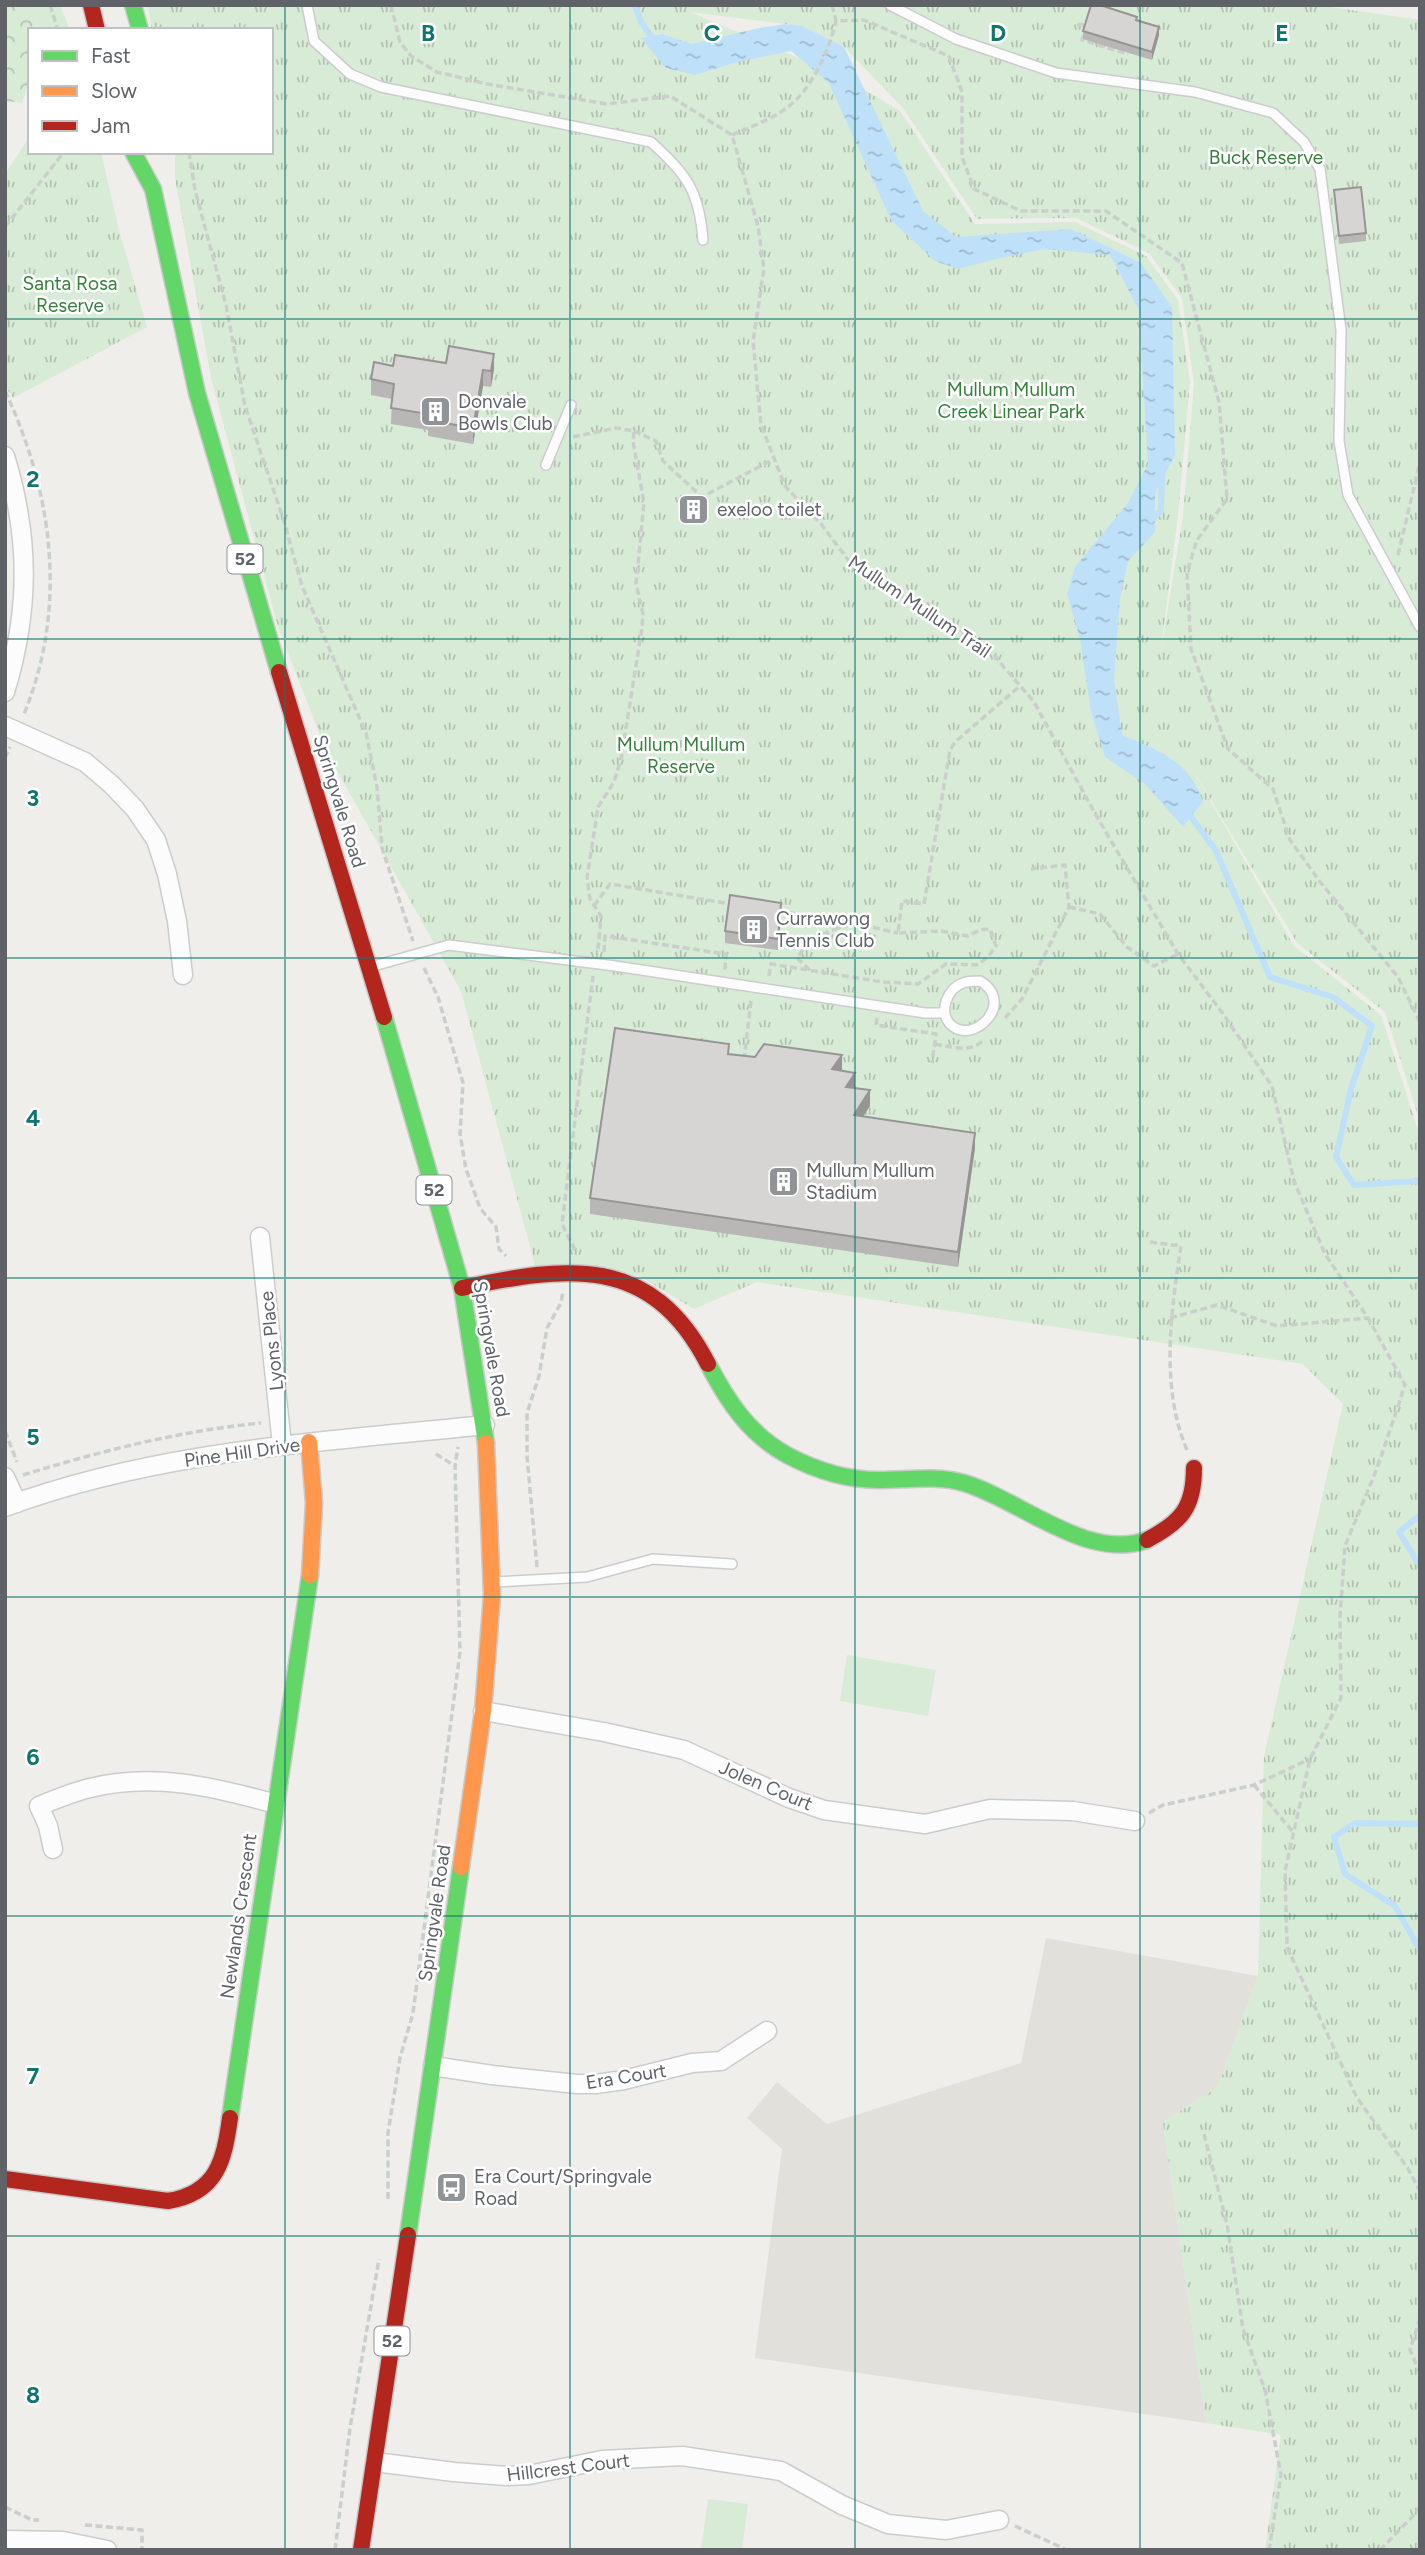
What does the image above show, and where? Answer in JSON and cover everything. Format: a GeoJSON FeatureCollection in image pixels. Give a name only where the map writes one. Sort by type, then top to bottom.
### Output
{"type":"FeatureCollection","features":[{"type":"Feature","properties":{"kind":"main road"},"geometry":{"type":"LineString","coordinates":[[133,5],[139,28]]}},
{"type":"Feature","properties":{"kind":"main road"},"geometry":{"type":"LineString","coordinates":[[88,6],[96,28]]}},
{"type":"Feature","properties":{"kind":"main road","name":"Springvale Road"},"geometry":{"type":"LineString","coordinates":[[134,154],[153,189],[197,393],[462,1288],[485,1426],[492,1582],[483,1711],[361,2550]]}},
{"type":"Feature","properties":{"kind":"main road","name":"Springvale Road"},"geometry":{"type":"LineString","coordinates":[[153,189],[156,164]]}},
{"type":"Feature","properties":{"kind":"main road"},"geometry":{"type":"LineString","coordinates":[[462,1288],[567,1270],[587,1272],[623,1282],[656,1300],[677,1318],[697,1345],[728,1403],[757,1434],[794,1457],[817,1469],[859,1479],[923,1477],[970,1485],[994,1494],[1054,1527],[1080,1537],[1113,1544],[1131,1544],[1161,1535],[1175,1524],[1190,1502],[1195,1490],[1194,1468]]}},
{"type":"Feature","properties":{"kind":"main road","name":"Newlands Crescent"},"geometry":{"type":"LineString","coordinates":[[5,2179],[168,2201],[192,2196],[216,2175],[226,2146],[312,1559],[314,1503],[309,1442]]}},
{"type":"Feature","properties":{"kind":"street"},"geometry":{"type":"LineString","coordinates":[[5,456],[18,503],[25,553],[20,634],[5,692]]}},
{"type":"Feature","properties":{"kind":"street"},"geometry":{"type":"LineString","coordinates":[[5,726],[85,762],[135,809],[156,840],[167,874],[177,921],[183,975]]}},
{"type":"Feature","properties":{"kind":"street","name":"Lyons Place"},"geometry":{"type":"LineString","coordinates":[[260,1237],[282,1445]]}},
{"type":"Feature","properties":{"kind":"street","name":"Pine Hill Drive"},"geometry":{"type":"LineString","coordinates":[[11,1505],[52,1490],[189,1458],[309,1442],[485,1426]]}},
{"type":"Feature","properties":{"kind":"street"},"geometry":{"type":"LineString","coordinates":[[5,1476],[11,1505]]}},
{"type":"Feature","properties":{"kind":"street","name":"Jolen Court"},"geometry":{"type":"LineString","coordinates":[[483,1711],[684,1749],[789,1798],[824,1810],[925,1824],[990,1809],[1073,1811],[1135,1821]]}},
{"type":"Feature","properties":{"kind":"street"},"geometry":{"type":"LineString","coordinates":[[53,1849],[48,1826],[39,1805],[90,1788],[142,1781],[187,1783],[224,1789],[276,1804]]}},
{"type":"Feature","properties":{"kind":"street","name":"Era Court"},"geometry":{"type":"LineString","coordinates":[[433,2066],[492,2075],[596,2084],[624,2080],[691,2063],[721,2061],[767,2031]]}},
{"type":"Feature","properties":{"kind":"street","name":"Hillcrest Court"},"geometry":{"type":"LineString","coordinates":[[375,2462],[507,2476],[602,2460],[682,2456],[781,2471],[842,2505],[888,2524],[946,2529],[999,2520]]}},
{"type":"Feature","properties":{"kind":"street"},"geometry":{"type":"LineString","coordinates":[[5,2540],[63,2541],[107,2550]]}},
{"type":"Feature","properties":{"kind":"lane"},"geometry":{"type":"LineString","coordinates":[[307,5],[314,41],[350,74],[381,87],[651,142],[679,168],[695,192],[702,221],[703,240]]}},
{"type":"Feature","properties":{"kind":"lane"},"geometry":{"type":"LineString","coordinates":[[890,5],[956,39],[1056,73],[1195,92],[1273,113],[1304,142],[1320,169],[1341,330],[1339,441],[1348,495],[1420,627]]}},
{"type":"Feature","properties":{"kind":"lane"},"geometry":{"type":"LineString","coordinates":[[545,465],[571,405]]}},
{"type":"Feature","properties":{"kind":"lane"},"geometry":{"type":"LineString","coordinates":[[369,968],[449,945],[753,985],[925,1013],[944,1013]]}},
{"type":"Feature","properties":{"kind":"lane"},"geometry":{"type":"LineString","coordinates":[[980,981],[990,987],[994,995],[992,1012],[987,1020],[976,1028],[959,1030],[949,1023],[944,1013],[945,1002],[955,988],[964,982],[980,981]]}},
{"type":"Feature","properties":{"kind":"lane"},"geometry":{"type":"LineString","coordinates":[[492,1582],[587,1577],[653,1559],[732,1564]]}},
{"type":"Feature","properties":{"kind":"path"},"geometry":{"type":"LineString","coordinates":[[50,5],[57,28]]}},
{"type":"Feature","properties":{"kind":"path"},"geometry":{"type":"LineString","coordinates":[[391,5],[400,43],[411,56],[437,72],[487,84],[607,104],[670,96],[732,135],[765,120],[795,101],[812,79],[836,21],[832,5]]}},
{"type":"Feature","properties":{"kind":"path"},"geometry":{"type":"LineString","coordinates":[[836,21],[864,20],[949,56],[962,92],[962,157],[974,189],[1021,211],[1106,211],[1182,263],[1219,402],[1227,499],[1197,541],[1187,572],[1191,649],[1228,749],[1273,789],[1290,840],[1321,883],[1398,976],[1420,1022]]}},
{"type":"Feature","properties":{"kind":"path"},"geometry":{"type":"LineString","coordinates":[[1077,25],[1087,25],[1082,40],[1128,54]]}},
{"type":"Feature","properties":{"kind":"path","name":"Mullum Mullum Trail"},"geometry":{"type":"LineString","coordinates":[[732,135],[758,226],[764,269],[752,341],[761,425],[785,486],[821,524],[849,561],[894,592],[944,618],[991,652],[1034,702],[1097,817],[1178,954],[1222,1011],[1272,1086],[1294,1181],[1325,1254],[1368,1318],[1405,1385],[1378,1466],[1345,1546],[1340,1617],[1341,1698],[1310,1759],[1285,1871],[1287,1947],[1357,2098],[1407,2167],[1420,2191]]}},
{"type":"Feature","properties":{"kind":"path"},"geometry":{"type":"LineString","coordinates":[[5,227],[62,154]]}},
{"type":"Feature","properties":{"kind":"path"},"geometry":{"type":"LineString","coordinates":[[189,154],[195,190],[226,304],[245,406],[283,518],[302,586],[366,733],[377,787],[382,848],[417,954],[438,997],[463,1083],[460,1134],[466,1169],[480,1208],[496,1227],[499,1249],[513,1262]]}},
{"type":"Feature","properties":{"kind":"path"},"geometry":{"type":"LineString","coordinates":[[634,431],[656,441],[663,461],[702,497],[774,459]]}},
{"type":"Feature","properties":{"kind":"path"},"geometry":{"type":"LineString","coordinates":[[1393,578],[1420,462]]}},
{"type":"Feature","properties":{"kind":"path"},"geometry":{"type":"LineString","coordinates":[[898,933],[902,901],[924,904],[942,785],[951,746],[1020,686]]}},
{"type":"Feature","properties":{"kind":"path"},"geometry":{"type":"LineString","coordinates":[[1000,1025],[1022,999],[1069,907],[1065,865],[1031,869]]}},
{"type":"Feature","properties":{"kind":"path"},"geometry":{"type":"LineString","coordinates":[[594,907],[611,884],[742,906]]}},
{"type":"Feature","properties":{"kind":"path"},"geometry":{"type":"LineString","coordinates":[[1069,907],[1101,914],[1127,947],[1154,966],[1178,954]]}},
{"type":"Feature","properties":{"kind":"path"},"geometry":{"type":"LineString","coordinates":[[767,910],[818,917],[841,929]]}},
{"type":"Feature","properties":{"kind":"path"},"geometry":{"type":"LineString","coordinates":[[743,1071],[754,978],[769,981],[771,964],[811,971],[883,982],[918,985],[946,964],[977,965],[987,958],[996,946],[989,929],[979,930],[968,936],[941,931],[898,933],[853,925],[820,935],[804,946],[797,958],[811,971]]}},
{"type":"Feature","properties":{"kind":"path"},"geometry":{"type":"LineString","coordinates":[[597,953],[603,953],[605,936],[726,954],[725,974]]}},
{"type":"Feature","properties":{"kind":"path"},"geometry":{"type":"LineString","coordinates":[[935,1044],[964,1049],[977,1046],[985,1040]]}},
{"type":"Feature","properties":{"kind":"path"},"geometry":{"type":"LineString","coordinates":[[1150,1242],[1181,1246],[1169,1336],[1177,1426],[1194,1468]]}},
{"type":"Feature","properties":{"kind":"path"},"geometry":{"type":"LineString","coordinates":[[1170,1318],[1217,1305],[1277,1326],[1368,1318]]}},
{"type":"Feature","properties":{"kind":"path"},"geometry":{"type":"LineString","coordinates":[[5,1431],[22,1475],[177,1434],[280,1421]]}},
{"type":"Feature","properties":{"kind":"path"},"geometry":{"type":"LineString","coordinates":[[388,2207],[388,2133],[400,2058],[413,2013],[460,1652],[454,1466],[461,1428]]}},
{"type":"Feature","properties":{"kind":"path"},"geometry":{"type":"LineString","coordinates":[[436,1454],[454,1466]]}},
{"type":"Feature","properties":{"kind":"path"},"geometry":{"type":"LineString","coordinates":[[1135,1821],[1163,1805],[1254,1785],[1310,1759]]}},
{"type":"Feature","properties":{"kind":"path"},"geometry":{"type":"LineString","coordinates":[[1254,1785],[1294,1833]]}},
{"type":"Feature","properties":{"kind":"path"},"geometry":{"type":"LineString","coordinates":[[1204,2134],[1227,2224],[1242,2329],[1265,2390],[1281,2476],[1269,2550]]}},
{"type":"Feature","properties":{"kind":"path"},"geometry":{"type":"LineString","coordinates":[[335,2550],[350,2428],[381,2248]]}},
{"type":"Feature","properties":{"kind":"path"},"geometry":{"type":"LineString","coordinates":[[1420,2318],[1410,2350],[1420,2373]]}},
{"type":"Feature","properties":{"kind":"path"},"geometry":{"type":"LineString","coordinates":[[1380,2550],[1420,2506]]}},
{"type":"Feature","properties":{"kind":"path"},"geometry":{"type":"LineString","coordinates":[[999,2520],[1067,2550]]}},
{"type":"Feature","properties":{"kind":"shaded area"},"geometry":{"type":"Polygon","coordinates":[[[1046,1938],[1258,1976],[1218,2087],[1163,2122],[1206,2423],[755,2358],[782,2149],[747,2118],[777,2082],[827,2124],[1021,2063],[1046,1938]]]}},
{"type":"Feature","properties":{"kind":"green space"},"geometry":{"type":"Polygon","coordinates":[[[5,5],[27,5],[35,12],[36,28],[28,28],[28,84],[22,103],[5,101],[5,5]]]}},
{"type":"Feature","properties":{"kind":"green space"},"geometry":{"type":"Polygon","coordinates":[[[27,5],[60,5],[69,28],[36,28],[35,12],[27,5]]]}},
{"type":"Feature","properties":{"kind":"green space"},"geometry":{"type":"Polygon","coordinates":[[[148,5],[1317,5],[1420,20],[1420,1122],[1385,1012],[1297,943],[1188,762],[1294,946],[1381,1015],[1417,1127],[1420,1128],[1420,2550],[1265,2550],[1281,2435],[1206,2423],[1163,2122],[1218,2087],[1258,1976],[1264,1756],[1343,1404],[1303,1364],[757,1282],[694,1309],[639,1276],[536,1269],[461,991],[327,753],[278,627],[211,378],[175,178],[175,154],[273,154],[273,28],[152,28],[148,5]],[[690,12],[841,76],[900,111],[975,224],[1075,222],[1146,256],[1178,300],[1190,382],[1178,516],[1160,656],[1183,516],[1194,383],[1182,298],[1149,253],[1076,218],[977,219],[903,108],[844,47],[802,26],[690,12]]]}},
{"type":"Feature","properties":{"kind":"green space","name":"Santa Rosa Reserve"},"geometry":{"type":"Polygon","coordinates":[[[28,139],[28,154],[89,154],[118,226],[147,327],[13,398],[5,386],[5,174],[28,139]]]}},
{"type":"Feature","properties":{"kind":"green space"},"geometry":{"type":"Polygon","coordinates":[[[89,154],[101,154],[118,226],[89,154]]]}},
{"type":"Feature","properties":{"kind":"green space"},"geometry":{"type":"Polygon","coordinates":[[[847,1655],[936,1670],[928,1716],[840,1701],[847,1655]]]}},
{"type":"Feature","properties":{"kind":"green space"},"geometry":{"type":"Polygon","coordinates":[[[708,2499],[748,2504],[742,2550],[701,2550],[708,2499]]]}},
{"type":"Feature","properties":{"kind":"water"},"geometry":{"type":"Polygon","coordinates":[[[786,24],[802,26],[844,47],[923,211],[956,237],[1071,229],[1141,263],[1172,307],[1175,455],[1155,494],[1155,532],[1128,561],[1120,599],[1114,679],[1122,735],[1171,759],[1190,776],[1197,788],[1203,802],[1183,827],[1145,784],[1105,757],[1091,712],[1080,639],[1067,594],[1075,567],[1128,503],[1148,464],[1139,310],[1110,255],[1044,249],[958,269],[935,261],[891,220],[829,83],[791,51],[737,62],[695,75],[666,68],[641,38],[662,34],[691,44],[786,24]]]}},
{"type":"Feature","properties":{"kind":"building"},"geometry":{"type":"Polygon","coordinates":[[[1091,5],[1100,5],[1159,27],[1152,52],[1083,31],[1091,5]]]}},
{"type":"Feature","properties":{"kind":"building"},"geometry":{"type":"Polygon","coordinates":[[[1361,187],[1366,233],[1339,236],[1334,190],[1361,187]]]}},
{"type":"Feature","properties":{"kind":"building","name":"Donvale Bowls Club"},"geometry":{"type":"Polygon","coordinates":[[[449,346],[494,354],[491,371],[483,370],[473,428],[428,420],[428,414],[391,408],[394,384],[371,379],[374,362],[393,366],[395,355],[446,363],[449,346]]]}},
{"type":"Feature","properties":{"kind":"building","name":"Currawong Tennis Club"},"geometry":{"type":"Polygon","coordinates":[[[730,895],[781,903],[778,939],[725,931],[730,895]]]}},
{"type":"Feature","properties":{"kind":"building","name":"Mullum Mullum Stadium"},"geometry":{"type":"Polygon","coordinates":[[[615,1028],[729,1044],[728,1054],[755,1057],[764,1044],[842,1055],[832,1069],[855,1073],[846,1087],[870,1090],[854,1115],[975,1133],[958,1252],[590,1198],[615,1028]]]}},
{"type":"Feature","properties":{"kind":"waterway"},"geometry":{"type":"LineString","coordinates":[[635,5],[641,22],[656,43]]}},
{"type":"Feature","properties":{"kind":"waterway"},"geometry":{"type":"LineString","coordinates":[[1151,520],[1161,511],[1162,476]]}},
{"type":"Feature","properties":{"kind":"waterway"},"geometry":{"type":"LineString","coordinates":[[1186,810],[1216,851],[1270,977],[1333,997],[1372,1026],[1351,1089],[1336,1157],[1354,1185],[1420,1181]]}},
{"type":"Feature","properties":{"kind":"waterway"},"geometry":{"type":"LineString","coordinates":[[1420,1515],[1399,1532],[1420,1566]]}},
{"type":"Feature","properties":{"kind":"waterway"},"geometry":{"type":"LineString","coordinates":[[1420,1821],[1416,1824],[1355,1823],[1334,1837],[1345,1874],[1395,1906],[1420,1950]]}},
{"type":"Feature","properties":{"kind":"traffic: fast"},"geometry":{"type":"LineString","coordinates":[[133,5],[139,28]]}},
{"type":"Feature","properties":{"kind":"traffic: fast"},"geometry":{"type":"LineString","coordinates":[[134,154],[153,189],[197,393],[279,672]]}},
{"type":"Feature","properties":{"kind":"traffic: fast"},"geometry":{"type":"LineString","coordinates":[[384,1017],[462,1288],[486,1443]]}},
{"type":"Feature","properties":{"kind":"traffic: fast"},"geometry":{"type":"LineString","coordinates":[[708,1364],[723,1391],[751,1427],[774,1447],[809,1465],[843,1476],[867,1480],[932,1479],[964,1483],[1077,1536],[1101,1543],[1124,1545],[1147,1540]]}},
{"type":"Feature","properties":{"kind":"traffic: fast"},"geometry":{"type":"LineString","coordinates":[[230,2118],[310,1575]]}},
{"type":"Feature","properties":{"kind":"traffic: fast"},"geometry":{"type":"LineString","coordinates":[[408,2235],[461,1867]]}},
{"type":"Feature","properties":{"kind":"traffic: slow"},"geometry":{"type":"LineString","coordinates":[[309,1442],[314,1503],[310,1575]]}},
{"type":"Feature","properties":{"kind":"traffic: slow"},"geometry":{"type":"LineString","coordinates":[[461,1867],[483,1711],[492,1595],[486,1443]]}},
{"type":"Feature","properties":{"kind":"traffic: jam"},"geometry":{"type":"LineString","coordinates":[[91,5],[97,28]]}},
{"type":"Feature","properties":{"kind":"traffic: jam"},"geometry":{"type":"LineString","coordinates":[[279,672],[384,1017]]}},
{"type":"Feature","properties":{"kind":"traffic: jam"},"geometry":{"type":"LineString","coordinates":[[462,1288],[536,1275],[571,1273],[603,1276],[633,1285],[660,1302],[685,1328],[708,1364]]}},
{"type":"Feature","properties":{"kind":"traffic: jam"},"geometry":{"type":"LineString","coordinates":[[1147,1540],[1169,1527],[1183,1512],[1191,1494],[1194,1468]]}},
{"type":"Feature","properties":{"kind":"traffic: jam"},"geometry":{"type":"LineString","coordinates":[[5,2179],[168,2201],[184,2197],[198,2191],[215,2173],[225,2148],[230,2118]]}},
{"type":"Feature","properties":{"kind":"traffic: jam"},"geometry":{"type":"LineString","coordinates":[[361,2550],[408,2235]]}},
{"type":"Feature","properties":{"kind":"place","name":"Donvale Bowls Club"},"geometry":{"type":"Point","coordinates":[435,412]}},
{"type":"Feature","properties":{"kind":"place","name":"exeloo toilet"},"geometry":{"type":"Point","coordinates":[694,509]}},
{"type":"Feature","properties":{"kind":"place","name":"Currawong Tennis Club"},"geometry":{"type":"Point","coordinates":[753,929]}},
{"type":"Feature","properties":{"kind":"place","name":"Mullum Mullum Stadium"},"geometry":{"type":"Point","coordinates":[783,1181]}},
{"type":"Feature","properties":{"kind":"place","name":"Era Court/Springvale Road"},"geometry":{"type":"Point","coordinates":[451,2187]}},
{"type":"Feature","properties":{"kind":"park label","name":"Buck Reserve"},"geometry":{"type":"Point","coordinates":[1266,157]}},
{"type":"Feature","properties":{"kind":"park label","name":"Mullum Mullum Creek Linear Park"},"geometry":{"type":"Point","coordinates":[1011,400]}},
{"type":"Feature","properties":{"kind":"park label","name":"Mullum Mullum Reserve"},"geometry":{"type":"Point","coordinates":[681,755]}}]}
